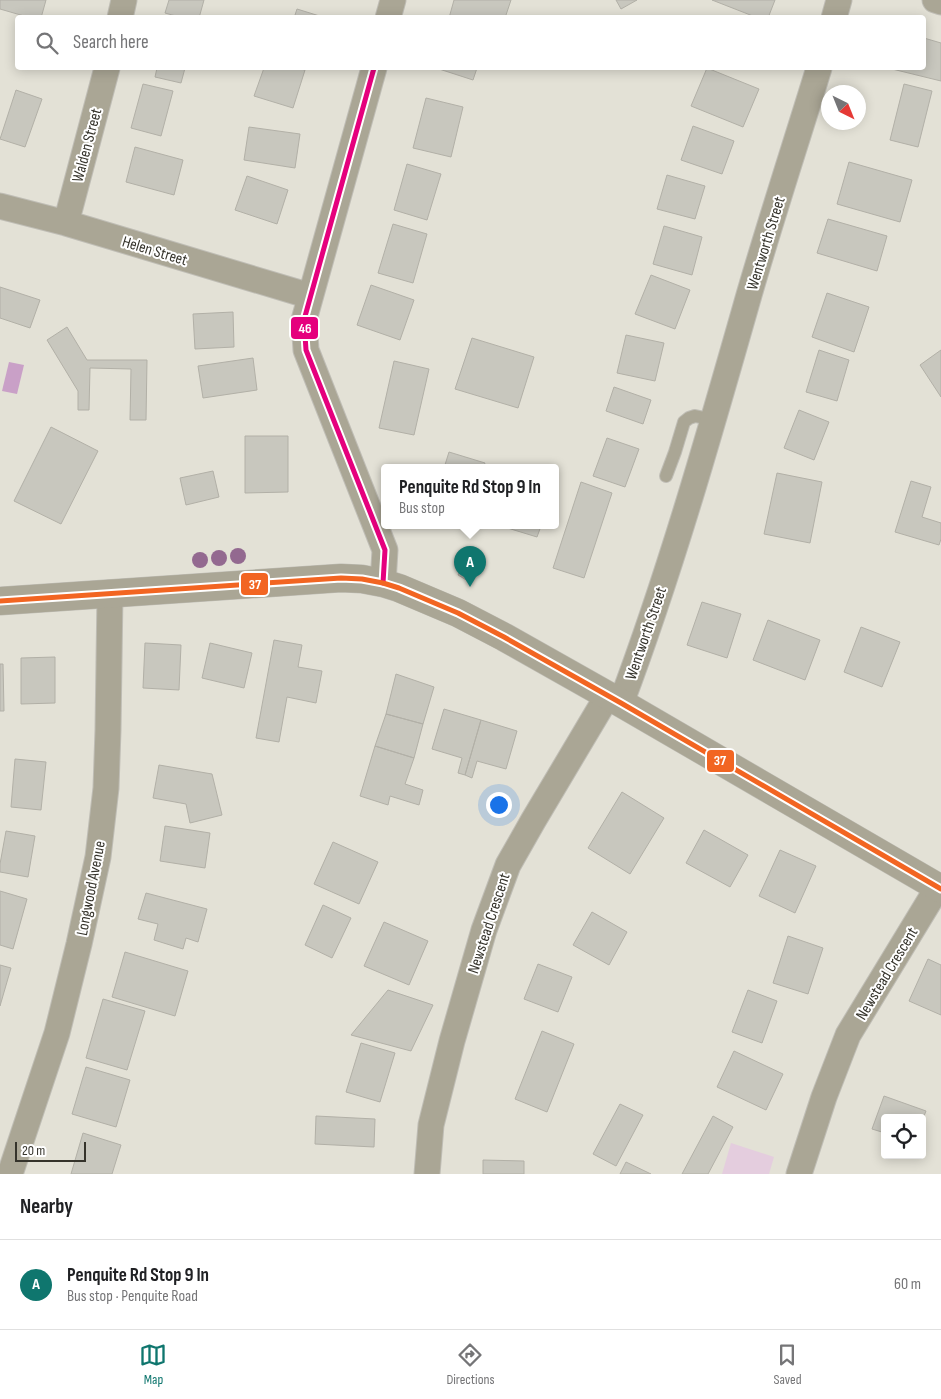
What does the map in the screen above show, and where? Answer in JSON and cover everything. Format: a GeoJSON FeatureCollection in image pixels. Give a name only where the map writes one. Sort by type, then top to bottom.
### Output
{"type":"FeatureCollection","features":[{"type":"Feature","properties":{"kind":"street"},"geometry":{"type":"LineString","coordinates":[[121,15],[124,0]]}},
{"type":"Feature","properties":{"kind":"street"},"geometry":{"type":"LineString","coordinates":[[389,15],[393,0]]}},
{"type":"Feature","properties":{"kind":"street"},"geometry":{"type":"LineString","coordinates":[[835,15],[839,0]]}},
{"type":"Feature","properties":{"kind":"street"},"geometry":{"type":"LineString","coordinates":[[936,0],[941,2]]}},
{"type":"Feature","properties":{"kind":"street","name":"Walden Street"},"geometry":{"type":"LineString","coordinates":[[66,223],[105,70]]}},
{"type":"Feature","properties":{"kind":"street"},"geometry":{"type":"LineString","coordinates":[[373,70],[304,320],[306,350],[385,550],[383,583]]}},
{"type":"Feature","properties":{"kind":"street","name":"Wentworth Street"},"geometry":{"type":"LineString","coordinates":[[615,699],[643,644],[714,420],[759,262],[818,70]]}},
{"type":"Feature","properties":{"kind":"street","name":"Helen Street"},"geometry":{"type":"LineString","coordinates":[[0,206],[66,223],[310,296]]}},
{"type":"Feature","properties":{"kind":"street"},"geometry":{"type":"LineString","coordinates":[[0,601],[341,578],[383,583],[466,617],[519,645],[939,888]]}},
{"type":"Feature","properties":{"kind":"street","name":"Longwood Avenue"},"geometry":{"type":"LineString","coordinates":[[10,1174],[57,1033],[98,857],[106,788],[110,593]]}},
{"type":"Feature","properties":{"kind":"street","name":"Newstead Crescent"},"geometry":{"type":"LineString","coordinates":[[427,1174],[431,1124],[452,1041],[484,930],[508,865],[533,820],[615,699]]}},
{"type":"Feature","properties":{"kind":"street","name":"Newstead Crescent"},"geometry":{"type":"LineString","coordinates":[[799,1174],[824,1096],[848,1035],[939,888]]}},
{"type":"Feature","properties":{"kind":"lane"},"geometry":{"type":"LineString","coordinates":[[666,476],[684,422],[695,416],[714,420]]}},
{"type":"Feature","properties":{"kind":"shaded area"},"geometry":{"type":"Polygon","coordinates":[[[9,362],[24,365],[17,394],[2,391],[9,362]]]}},
{"type":"Feature","properties":{"kind":"shaded area"},"geometry":{"type":"Polygon","coordinates":[[[731,1143],[774,1157],[769,1174],[722,1174],[731,1143]]]}},
{"type":"Feature","properties":{"kind":"building"},"geometry":{"type":"Polygon","coordinates":[[[0,0],[46,0],[42,15],[21,15],[0,9],[0,0]]]}},
{"type":"Feature","properties":{"kind":"building"},"geometry":{"type":"Polygon","coordinates":[[[169,0],[204,0],[200,15],[172,15],[165,13],[169,0]]]}},
{"type":"Feature","properties":{"kind":"building"},"geometry":{"type":"Polygon","coordinates":[[[454,0],[511,0],[506,15],[450,15],[454,0]]]}},
{"type":"Feature","properties":{"kind":"building"},"geometry":{"type":"Polygon","coordinates":[[[616,0],[637,0],[621,9],[616,0]]]}},
{"type":"Feature","properties":{"kind":"building"},"geometry":{"type":"Polygon","coordinates":[[[712,0],[775,0],[769,15],[750,15],[712,0]]]}},
{"type":"Feature","properties":{"kind":"building"},"geometry":{"type":"Polygon","coordinates":[[[297,9],[316,15],[295,15],[297,9]]]}},
{"type":"Feature","properties":{"kind":"building"},"geometry":{"type":"Polygon","coordinates":[[[926,39],[941,43],[941,81],[896,70],[926,70],[926,39]]]}},
{"type":"Feature","properties":{"kind":"building"},"geometry":{"type":"Polygon","coordinates":[[[157,70],[184,70],[181,83],[155,77],[157,70]]]}},
{"type":"Feature","properties":{"kind":"building"},"geometry":{"type":"Polygon","coordinates":[[[263,70],[305,70],[293,108],[254,96],[263,70]]]}},
{"type":"Feature","properties":{"kind":"building"},"geometry":{"type":"Polygon","coordinates":[[[442,70],[476,70],[473,80],[442,70]]]}},
{"type":"Feature","properties":{"kind":"building"},"geometry":{"type":"Polygon","coordinates":[[[706,70],[712,70],[759,89],[743,127],[691,106],[706,70]]]}},
{"type":"Feature","properties":{"kind":"building"},"geometry":{"type":"Polygon","coordinates":[[[143,84],[173,91],[161,136],[131,128],[143,84]]]}},
{"type":"Feature","properties":{"kind":"building"},"geometry":{"type":"Polygon","coordinates":[[[904,84],[932,91],[918,147],[890,140],[904,84]]]}},
{"type":"Feature","properties":{"kind":"building"},"geometry":{"type":"Polygon","coordinates":[[[16,90],[42,99],[25,147],[0,139],[16,90]]]}},
{"type":"Feature","properties":{"kind":"building"},"geometry":{"type":"Polygon","coordinates":[[[426,98],[463,107],[451,157],[413,148],[426,98]]]}},
{"type":"Feature","properties":{"kind":"building"},"geometry":{"type":"Polygon","coordinates":[[[693,126],[734,141],[722,174],[681,160],[693,126]]]}},
{"type":"Feature","properties":{"kind":"building"},"geometry":{"type":"Polygon","coordinates":[[[249,127],[300,134],[295,168],[244,160],[249,127]]]}},
{"type":"Feature","properties":{"kind":"building"},"geometry":{"type":"Polygon","coordinates":[[[135,147],[183,160],[174,195],[126,182],[135,147]]]}},
{"type":"Feature","properties":{"kind":"building"},"geometry":{"type":"Polygon","coordinates":[[[849,162],[912,180],[900,222],[837,204],[849,162]]]}},
{"type":"Feature","properties":{"kind":"building"},"geometry":{"type":"Polygon","coordinates":[[[407,164],[441,174],[427,220],[394,210],[407,164]]]}},
{"type":"Feature","properties":{"kind":"building"},"geometry":{"type":"Polygon","coordinates":[[[667,175],[705,186],[695,219],[657,209],[667,175]]]}},
{"type":"Feature","properties":{"kind":"building"},"geometry":{"type":"Polygon","coordinates":[[[247,176],[288,190],[277,224],[235,210],[247,176]]]}},
{"type":"Feature","properties":{"kind":"building"},"geometry":{"type":"Polygon","coordinates":[[[828,219],[887,236],[877,271],[817,253],[828,219]]]}},
{"type":"Feature","properties":{"kind":"building"},"geometry":{"type":"Polygon","coordinates":[[[393,224],[427,234],[413,283],[378,273],[393,224]]]}},
{"type":"Feature","properties":{"kind":"building"},"geometry":{"type":"Polygon","coordinates":[[[664,226],[702,237],[692,275],[653,264],[664,226]]]}},
{"type":"Feature","properties":{"kind":"building"},"geometry":{"type":"Polygon","coordinates":[[[651,275],[690,290],[675,329],[635,314],[651,275]]]}},
{"type":"Feature","properties":{"kind":"building"},"geometry":{"type":"Polygon","coordinates":[[[371,285],[414,300],[400,340],[357,325],[371,285]]]}},
{"type":"Feature","properties":{"kind":"building"},"geometry":{"type":"Polygon","coordinates":[[[0,287],[40,300],[30,328],[0,318],[0,287]]]}},
{"type":"Feature","properties":{"kind":"building"},"geometry":{"type":"Polygon","coordinates":[[[827,293],[869,307],[854,352],[812,337],[827,293]]]}},
{"type":"Feature","properties":{"kind":"building"},"geometry":{"type":"Polygon","coordinates":[[[233,312],[234,347],[195,349],[193,314],[233,312]]]}},
{"type":"Feature","properties":{"kind":"building"},"geometry":{"type":"Polygon","coordinates":[[[67,327],[87,360],[147,360],[146,420],[130,420],[131,369],[90,368],[89,410],[78,410],[78,391],[47,340],[67,327]]]}},
{"type":"Feature","properties":{"kind":"building"},"geometry":{"type":"Polygon","coordinates":[[[626,335],[664,343],[655,381],[617,373],[626,335]]]}},
{"type":"Feature","properties":{"kind":"building"},"geometry":{"type":"Polygon","coordinates":[[[472,338],[534,357],[518,408],[455,389],[472,338]]]}},
{"type":"Feature","properties":{"kind":"building"},"geometry":{"type":"Polygon","coordinates":[[[819,350],[849,360],[837,401],[806,392],[819,350]]]}},
{"type":"Feature","properties":{"kind":"building"},"geometry":{"type":"Polygon","coordinates":[[[941,350],[941,397],[920,365],[941,350]]]}},
{"type":"Feature","properties":{"kind":"building"},"geometry":{"type":"Polygon","coordinates":[[[253,358],[257,390],[203,398],[198,366],[253,358]]]}},
{"type":"Feature","properties":{"kind":"building"},"geometry":{"type":"Polygon","coordinates":[[[394,361],[429,369],[414,435],[379,428],[394,361]]]}},
{"type":"Feature","properties":{"kind":"building"},"geometry":{"type":"Polygon","coordinates":[[[614,387],[651,400],[643,424],[606,411],[614,387]]]}},
{"type":"Feature","properties":{"kind":"building"},"geometry":{"type":"Polygon","coordinates":[[[799,410],[829,422],[814,460],[784,448],[799,410]]]}},
{"type":"Feature","properties":{"kind":"building"},"geometry":{"type":"Polygon","coordinates":[[[51,427],[98,451],[61,524],[14,501],[51,427]]]}},
{"type":"Feature","properties":{"kind":"building"},"geometry":{"type":"Polygon","coordinates":[[[245,436],[288,436],[288,492],[245,493],[245,436]]]}},
{"type":"Feature","properties":{"kind":"building"},"geometry":{"type":"Polygon","coordinates":[[[607,438],[639,449],[625,487],[593,476],[607,438]]]}},
{"type":"Feature","properties":{"kind":"building"},"geometry":{"type":"Polygon","coordinates":[[[449,452],[485,463],[485,464],[445,464],[449,452]]]}},
{"type":"Feature","properties":{"kind":"building"},"geometry":{"type":"Polygon","coordinates":[[[213,471],[219,497],[186,505],[180,478],[213,471]]]}},
{"type":"Feature","properties":{"kind":"building"},"geometry":{"type":"Polygon","coordinates":[[[777,473],[822,482],[810,543],[764,534],[777,473]]]}},
{"type":"Feature","properties":{"kind":"building"},"geometry":{"type":"Polygon","coordinates":[[[911,481],[931,487],[922,517],[941,523],[939,545],[895,532],[911,481]]]}},
{"type":"Feature","properties":{"kind":"building"},"geometry":{"type":"Polygon","coordinates":[[[581,482],[612,493],[584,578],[553,568],[581,482]]]}},
{"type":"Feature","properties":{"kind":"building"},"geometry":{"type":"Polygon","coordinates":[[[511,529],[540,529],[537,537],[511,529]]]}},
{"type":"Feature","properties":{"kind":"building"},"geometry":{"type":"Polygon","coordinates":[[[460,571],[471,576],[468,581],[458,575],[460,571]]]}},
{"type":"Feature","properties":{"kind":"building"},"geometry":{"type":"Polygon","coordinates":[[[702,602],[741,614],[727,658],[687,645],[702,602]]]}},
{"type":"Feature","properties":{"kind":"building"},"geometry":{"type":"Polygon","coordinates":[[[768,620],[820,640],[805,680],[753,660],[768,620]]]}},
{"type":"Feature","properties":{"kind":"building"},"geometry":{"type":"Polygon","coordinates":[[[861,627],[900,642],[882,687],[844,672],[861,627]]]}},
{"type":"Feature","properties":{"kind":"building"},"geometry":{"type":"Polygon","coordinates":[[[274,640],[302,645],[298,667],[322,671],[316,703],[287,697],[279,742],[256,738],[274,640]]]}},
{"type":"Feature","properties":{"kind":"building"},"geometry":{"type":"Polygon","coordinates":[[[145,643],[181,645],[179,690],[143,688],[145,643]]]}},
{"type":"Feature","properties":{"kind":"building"},"geometry":{"type":"Polygon","coordinates":[[[210,643],[252,653],[244,688],[202,678],[210,643]]]}},
{"type":"Feature","properties":{"kind":"building"},"geometry":{"type":"Polygon","coordinates":[[[55,657],[55,703],[21,704],[21,658],[55,657]]]}},
{"type":"Feature","properties":{"kind":"building"},"geometry":{"type":"Polygon","coordinates":[[[0,664],[3,664],[4,711],[0,711],[0,664]]]}},
{"type":"Feature","properties":{"kind":"building"},"geometry":{"type":"Polygon","coordinates":[[[396,674],[434,687],[423,724],[386,714],[396,674]]]}},
{"type":"Feature","properties":{"kind":"building"},"geometry":{"type":"Polygon","coordinates":[[[444,709],[481,720],[465,775],[458,773],[462,758],[432,749],[444,709]]]}},
{"type":"Feature","properties":{"kind":"building"},"geometry":{"type":"Polygon","coordinates":[[[386,714],[423,724],[414,758],[375,746],[386,714]]]}},
{"type":"Feature","properties":{"kind":"building"},"geometry":{"type":"Polygon","coordinates":[[[481,720],[517,731],[506,769],[477,761],[472,778],[465,775],[481,720]]]}},
{"type":"Feature","properties":{"kind":"building"},"geometry":{"type":"Polygon","coordinates":[[[375,746],[414,758],[405,784],[423,790],[419,805],[390,796],[388,805],[360,796],[375,746]]]}},
{"type":"Feature","properties":{"kind":"building"},"geometry":{"type":"Polygon","coordinates":[[[15,759],[46,762],[41,810],[11,807],[15,759]]]}},
{"type":"Feature","properties":{"kind":"building"},"geometry":{"type":"Polygon","coordinates":[[[159,765],[212,774],[222,815],[190,823],[186,804],[153,798],[159,765]]]}},
{"type":"Feature","properties":{"kind":"building"},"geometry":{"type":"Polygon","coordinates":[[[622,792],[664,818],[630,874],[588,848],[622,792]]]}},
{"type":"Feature","properties":{"kind":"building"},"geometry":{"type":"Polygon","coordinates":[[[165,826],[210,833],[205,868],[160,861],[165,826]]]}},
{"type":"Feature","properties":{"kind":"building"},"geometry":{"type":"Polygon","coordinates":[[[704,830],[748,855],[730,887],[686,863],[704,830]]]}},
{"type":"Feature","properties":{"kind":"building"},"geometry":{"type":"Polygon","coordinates":[[[6,831],[35,836],[28,877],[0,872],[6,831]]]}},
{"type":"Feature","properties":{"kind":"building"},"geometry":{"type":"Polygon","coordinates":[[[333,842],[378,862],[359,904],[314,884],[333,842]]]}},
{"type":"Feature","properties":{"kind":"building"},"geometry":{"type":"Polygon","coordinates":[[[780,850],[816,866],[795,913],[759,896],[780,850]]]}},
{"type":"Feature","properties":{"kind":"building"},"geometry":{"type":"Polygon","coordinates":[[[0,891],[27,899],[13,949],[0,945],[0,891]]]}},
{"type":"Feature","properties":{"kind":"building"},"geometry":{"type":"Polygon","coordinates":[[[146,893],[207,909],[198,942],[186,938],[183,949],[154,940],[158,924],[138,919],[146,893]]]}},
{"type":"Feature","properties":{"kind":"building"},"geometry":{"type":"Polygon","coordinates":[[[323,905],[351,918],[332,958],[305,945],[323,905]]]}},
{"type":"Feature","properties":{"kind":"building"},"geometry":{"type":"Polygon","coordinates":[[[592,912],[627,932],[609,965],[573,945],[592,912]]]}},
{"type":"Feature","properties":{"kind":"building"},"geometry":{"type":"Polygon","coordinates":[[[384,922],[428,941],[409,985],[364,966],[384,922]]]}},
{"type":"Feature","properties":{"kind":"building"},"geometry":{"type":"Polygon","coordinates":[[[788,936],[823,948],[808,994],[773,983],[788,936]]]}},
{"type":"Feature","properties":{"kind":"building"},"geometry":{"type":"Polygon","coordinates":[[[125,952],[188,971],[175,1016],[112,997],[125,952]]]}},
{"type":"Feature","properties":{"kind":"building"},"geometry":{"type":"Polygon","coordinates":[[[928,959],[941,965],[941,1015],[909,1001],[928,959]]]}},
{"type":"Feature","properties":{"kind":"building"},"geometry":{"type":"Polygon","coordinates":[[[538,964],[572,977],[558,1012],[524,999],[538,964]]]}},
{"type":"Feature","properties":{"kind":"building"},"geometry":{"type":"Polygon","coordinates":[[[0,965],[11,968],[0,1006],[0,965]]]}},
{"type":"Feature","properties":{"kind":"building"},"geometry":{"type":"Polygon","coordinates":[[[388,990],[433,1005],[411,1051],[351,1035],[388,990]]]}},
{"type":"Feature","properties":{"kind":"building"},"geometry":{"type":"Polygon","coordinates":[[[748,990],[777,1001],[762,1043],[732,1032],[748,990]]]}},
{"type":"Feature","properties":{"kind":"building"},"geometry":{"type":"Polygon","coordinates":[[[103,999],[145,1011],[127,1070],[86,1058],[103,999]]]}},
{"type":"Feature","properties":{"kind":"building"},"geometry":{"type":"Polygon","coordinates":[[[542,1031],[574,1044],[547,1112],[515,1099],[542,1031]]]}},
{"type":"Feature","properties":{"kind":"building"},"geometry":{"type":"Polygon","coordinates":[[[361,1043],[395,1053],[380,1102],[346,1092],[361,1043]]]}},
{"type":"Feature","properties":{"kind":"building"},"geometry":{"type":"Polygon","coordinates":[[[734,1051],[783,1074],[766,1110],[717,1087],[734,1051]]]}},
{"type":"Feature","properties":{"kind":"building"},"geometry":{"type":"Polygon","coordinates":[[[86,1067],[130,1080],[116,1127],[72,1114],[86,1067]]]}},
{"type":"Feature","properties":{"kind":"building"},"geometry":{"type":"Polygon","coordinates":[[[884,1096],[926,1111],[925,1114],[881,1114],[881,1132],[872,1129],[884,1096]]]}},
{"type":"Feature","properties":{"kind":"building"},"geometry":{"type":"Polygon","coordinates":[[[620,1104],[643,1115],[616,1166],[593,1154],[620,1104]]]}},
{"type":"Feature","properties":{"kind":"building"},"geometry":{"type":"Polygon","coordinates":[[[316,1116],[375,1119],[374,1147],[315,1144],[316,1116]]]}},
{"type":"Feature","properties":{"kind":"building"},"geometry":{"type":"Polygon","coordinates":[[[713,1116],[733,1127],[708,1174],[682,1174],[713,1116]]]}},
{"type":"Feature","properties":{"kind":"building"},"geometry":{"type":"Polygon","coordinates":[[[83,1133],[121,1145],[112,1174],[71,1174],[83,1133]]]}},
{"type":"Feature","properties":{"kind":"building"},"geometry":{"type":"Polygon","coordinates":[[[483,1160],[524,1161],[524,1174],[483,1174],[483,1160]]]}},
{"type":"Feature","properties":{"kind":"building"},"geometry":{"type":"Polygon","coordinates":[[[626,1162],[651,1174],[620,1174],[626,1162]]]}},
{"type":"Feature","properties":{"kind":"transit line","name":"46"},"geometry":{"type":"LineString","coordinates":[[373,70],[304,320],[306,350],[385,550],[383,583]]}},
{"type":"Feature","properties":{"kind":"transit line","name":"37"},"geometry":{"type":"LineString","coordinates":[[0,601],[341,578],[383,583],[458,613],[504,637],[941,889]]}},
{"type":"Feature","properties":{"kind":"place","name":"Penquite Rd Stop 9 In"},"geometry":{"type":"Point","coordinates":[470,587]}}]}
